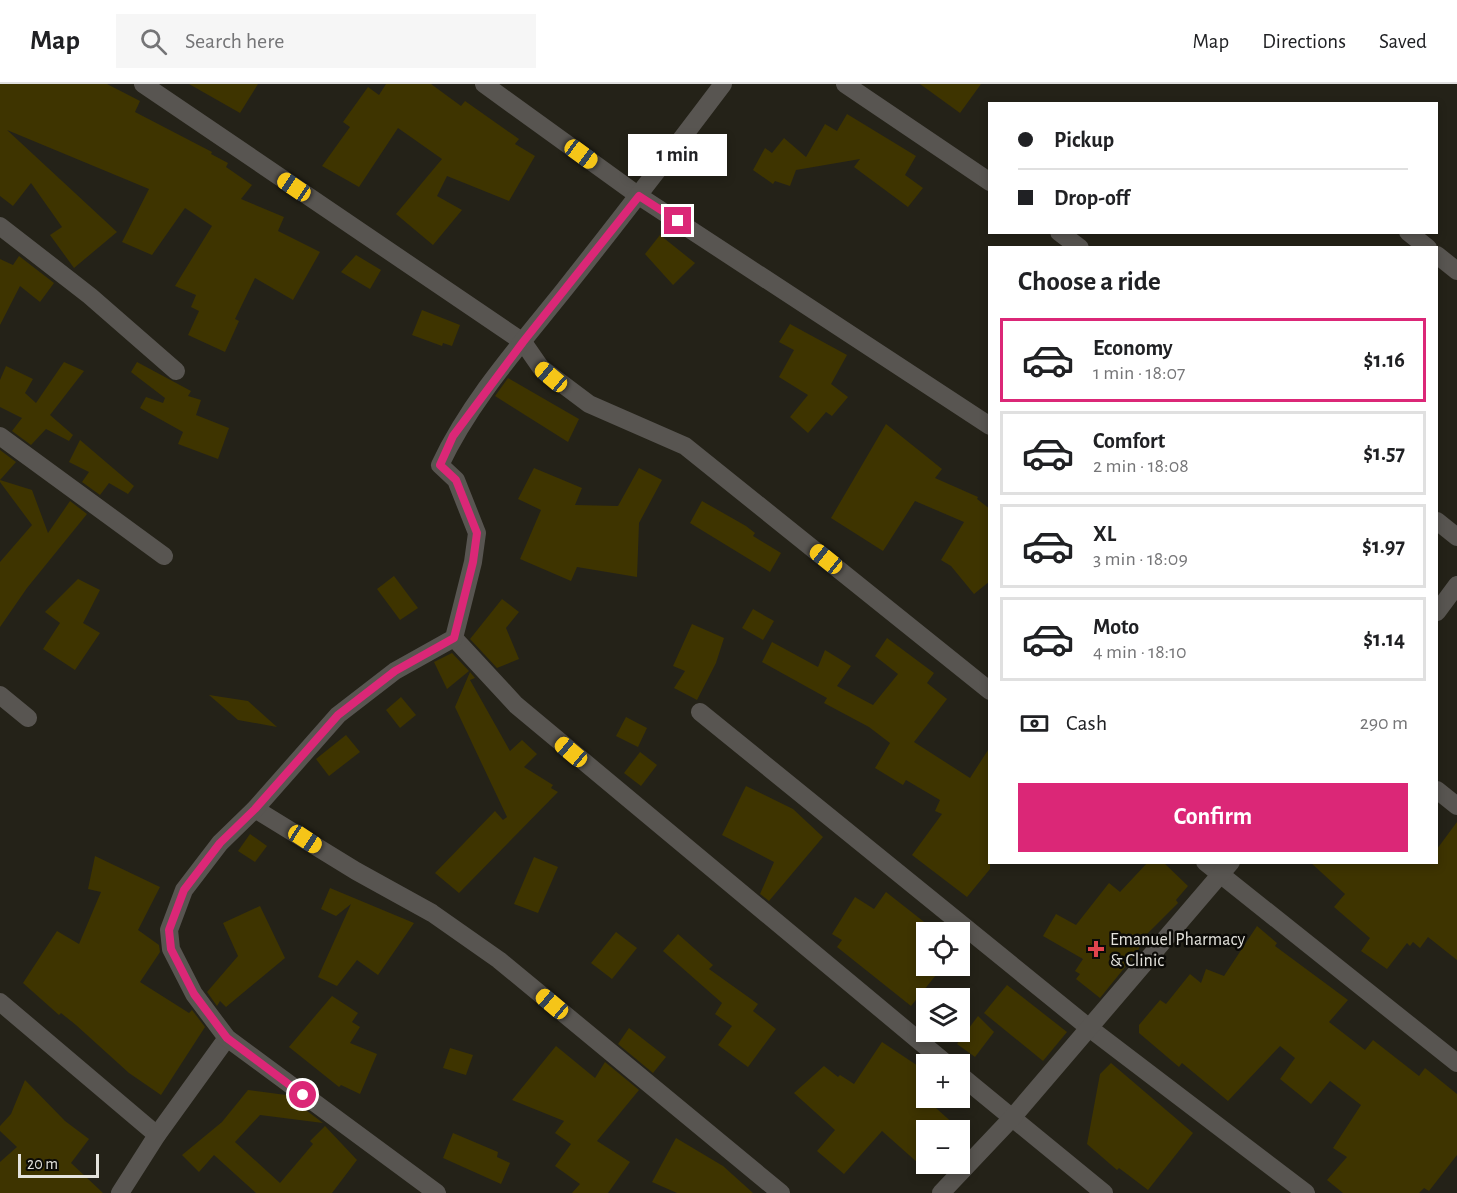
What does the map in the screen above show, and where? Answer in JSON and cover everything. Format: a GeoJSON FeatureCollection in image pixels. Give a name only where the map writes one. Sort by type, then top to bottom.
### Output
{"type":"FeatureCollection","features":[{"type":"Feature","properties":{"kind":"street"},"geometry":{"type":"LineString","coordinates":[[143,84],[523,342],[541,368],[589,404],[685,446],[988,689]]}},
{"type":"Feature","properties":{"kind":"street"},"geometry":{"type":"LineString","coordinates":[[484,84],[639,196],[988,425]]}},
{"type":"Feature","properties":{"kind":"street"},"geometry":{"type":"LineString","coordinates":[[437,1193],[227,1038],[194,994],[171,949],[169,930],[184,890],[220,843],[255,809],[338,715],[395,671],[454,638],[473,562],[477,533],[456,480],[440,465],[453,436],[723,84]]}},
{"type":"Feature","properties":{"kind":"street"},"geometry":{"type":"LineString","coordinates":[[845,84],[988,181]]}},
{"type":"Feature","properties":{"kind":"street"},"geometry":{"type":"LineString","coordinates":[[0,226],[90,296],[176,371]]}},
{"type":"Feature","properties":{"kind":"street"},"geometry":{"type":"LineString","coordinates":[[1062,234],[1077,246]]}},
{"type":"Feature","properties":{"kind":"street"},"geometry":{"type":"LineString","coordinates":[[1410,234],[1426,246]]}},
{"type":"Feature","properties":{"kind":"street"},"geometry":{"type":"LineString","coordinates":[[1438,256],[1457,271]]}},
{"type":"Feature","properties":{"kind":"street"},"geometry":{"type":"LineString","coordinates":[[0,435],[164,556]]}},
{"type":"Feature","properties":{"kind":"street"},"geometry":{"type":"LineString","coordinates":[[1438,522],[1457,537]]}},
{"type":"Feature","properties":{"kind":"street"},"geometry":{"type":"LineString","coordinates":[[1438,611],[1457,585]]}},
{"type":"Feature","properties":{"kind":"street"},"geometry":{"type":"LineString","coordinates":[[454,638],[516,705],[935,1054]]}},
{"type":"Feature","properties":{"kind":"street"},"geometry":{"type":"LineString","coordinates":[[0,695],[28,718]]}},
{"type":"Feature","properties":{"kind":"street"},"geometry":{"type":"LineString","coordinates":[[700,712],[1088,1027],[1306,1193]]}},
{"type":"Feature","properties":{"kind":"street"},"geometry":{"type":"LineString","coordinates":[[1438,791],[1457,806]]}},
{"type":"Feature","properties":{"kind":"street"},"geometry":{"type":"LineString","coordinates":[[255,809],[432,914],[499,960],[781,1193]]}},
{"type":"Feature","properties":{"kind":"street"},"geometry":{"type":"LineString","coordinates":[[1211,864],[1226,869],[1457,1063]]}},
{"type":"Feature","properties":{"kind":"street"},"geometry":{"type":"LineString","coordinates":[[941,1193],[1012,1118],[1226,869]]}},
{"type":"Feature","properties":{"kind":"street"},"geometry":{"type":"LineString","coordinates":[[0,1002],[156,1135]]}},
{"type":"Feature","properties":{"kind":"street"},"geometry":{"type":"LineString","coordinates":[[125,1191],[156,1135],[227,1038]]}},
{"type":"Feature","properties":{"kind":"street"},"geometry":{"type":"LineString","coordinates":[[970,1083],[1104,1193]]}},
{"type":"Feature","properties":{"kind":"building"},"geometry":{"type":"Polygon","coordinates":[[[0,84],[107,84],[140,101],[135,112],[212,152],[211,154],[228,163],[226,167],[252,185],[241,199],[284,217],[278,231],[320,252],[293,300],[255,278],[235,319],[239,321],[225,352],[188,335],[199,311],[191,307],[196,295],[175,286],[212,226],[185,208],[152,255],[122,242],[149,189],[7,130],[117,232],[74,268],[50,235],[62,227],[31,183],[13,206],[0,196],[0,84]]]}},
{"type":"Feature","properties":{"kind":"building"},"geometry":{"type":"Polygon","coordinates":[[[189,84],[258,84],[240,113],[189,84]]]}},
{"type":"Feature","properties":{"kind":"building"},"geometry":{"type":"Polygon","coordinates":[[[386,84],[431,84],[461,106],[465,101],[519,139],[515,144],[535,156],[509,201],[447,176],[437,196],[462,210],[433,245],[396,214],[442,159],[398,128],[359,187],[322,166],[350,127],[343,122],[368,87],[379,95],[386,84]]]}},
{"type":"Feature","properties":{"kind":"building"},"geometry":{"type":"Polygon","coordinates":[[[920,84],[981,84],[960,113],[920,84]]]}},
{"type":"Feature","properties":{"kind":"building"},"geometry":{"type":"Polygon","coordinates":[[[847,114],[916,156],[905,175],[923,188],[908,207],[854,167],[860,159],[796,170],[790,186],[775,181],[773,184],[753,170],[765,148],[772,153],[784,138],[806,157],[825,124],[837,131],[847,114]]]}},
{"type":"Feature","properties":{"kind":"building"},"geometry":{"type":"Polygon","coordinates":[[[660,235],[695,263],[673,285],[645,254],[660,235]]]}},
{"type":"Feature","properties":{"kind":"building"},"geometry":{"type":"Polygon","coordinates":[[[356,255],[381,270],[370,289],[341,272],[356,255]]]}},
{"type":"Feature","properties":{"kind":"building"},"geometry":{"type":"Polygon","coordinates":[[[19,256],[54,283],[40,302],[20,286],[0,325],[0,259],[13,265],[19,256]]]}},
{"type":"Feature","properties":{"kind":"building"},"geometry":{"type":"Polygon","coordinates":[[[422,310],[460,325],[452,346],[443,343],[442,346],[412,335],[422,310]]]}},
{"type":"Feature","properties":{"kind":"building"},"geometry":{"type":"Polygon","coordinates":[[[790,324],[847,355],[831,384],[848,397],[832,416],[826,412],[808,433],[790,417],[808,395],[779,377],[794,350],[779,342],[790,324]]]}},
{"type":"Feature","properties":{"kind":"building"},"geometry":{"type":"Polygon","coordinates":[[[64,362],[84,371],[50,415],[73,435],[69,441],[46,429],[31,445],[12,431],[22,418],[0,407],[0,380],[6,366],[33,379],[25,393],[36,403],[64,362]]]}},
{"type":"Feature","properties":{"kind":"building"},"geometry":{"type":"Polygon","coordinates":[[[137,362],[191,391],[188,396],[201,400],[196,415],[229,428],[218,459],[178,444],[183,432],[140,408],[146,397],[163,403],[165,398],[131,372],[137,362]]]}},
{"type":"Feature","properties":{"kind":"building"},"geometry":{"type":"Polygon","coordinates":[[[508,378],[579,419],[568,442],[495,396],[508,378]]]}},
{"type":"Feature","properties":{"kind":"building"},"geometry":{"type":"Polygon","coordinates":[[[886,424],[942,469],[935,478],[978,497],[977,499],[988,507],[988,583],[974,594],[951,566],[941,560],[964,522],[915,501],[883,551],[831,518],[886,424]]]}},
{"type":"Feature","properties":{"kind":"building"},"geometry":{"type":"Polygon","coordinates":[[[80,440],[134,486],[128,494],[109,483],[100,495],[82,482],[89,472],[69,462],[80,440]]]}},
{"type":"Feature","properties":{"kind":"building"},"geometry":{"type":"Polygon","coordinates":[[[0,450],[16,462],[0,480],[0,450]]]}},
{"type":"Feature","properties":{"kind":"building"},"geometry":{"type":"Polygon","coordinates":[[[534,468],[582,488],[575,505],[618,506],[639,468],[662,480],[639,523],[637,577],[577,567],[571,581],[520,559],[541,510],[518,499],[534,468]]]}},
{"type":"Feature","properties":{"kind":"building"},"geometry":{"type":"Polygon","coordinates":[[[0,480],[32,490],[48,533],[70,501],[87,514],[27,588],[0,627],[0,562],[32,525],[0,480]]]}},
{"type":"Feature","properties":{"kind":"building"},"geometry":{"type":"Polygon","coordinates":[[[702,501],[746,526],[755,533],[753,536],[781,553],[770,572],[690,523],[702,501]]]}},
{"type":"Feature","properties":{"kind":"building"},"geometry":{"type":"Polygon","coordinates":[[[394,576],[418,608],[400,620],[377,589],[394,576]]]}},
{"type":"Feature","properties":{"kind":"building"},"geometry":{"type":"Polygon","coordinates":[[[78,579],[100,590],[83,623],[100,633],[75,670],[43,649],[60,623],[45,612],[78,579]]]}},
{"type":"Feature","properties":{"kind":"building"},"geometry":{"type":"Polygon","coordinates":[[[502,599],[519,612],[506,628],[519,659],[497,668],[470,639],[502,599]]]}},
{"type":"Feature","properties":{"kind":"building"},"geometry":{"type":"Polygon","coordinates":[[[753,609],[774,621],[763,640],[742,628],[753,609]]]}},
{"type":"Feature","properties":{"kind":"building"},"geometry":{"type":"Polygon","coordinates":[[[692,624],[724,638],[716,663],[697,700],[674,688],[685,671],[673,666],[692,624]]]}},
{"type":"Feature","properties":{"kind":"building"},"geometry":{"type":"Polygon","coordinates":[[[887,638],[934,673],[927,683],[947,699],[914,742],[970,778],[988,750],[988,864],[990,864],[990,869],[967,897],[912,855],[942,814],[935,811],[940,800],[906,780],[903,785],[875,768],[890,743],[869,727],[824,703],[827,698],[762,662],[772,642],[818,667],[825,650],[851,666],[837,686],[873,705],[898,674],[875,656],[887,638]]]}},
{"type":"Feature","properties":{"kind":"building"},"geometry":{"type":"Polygon","coordinates":[[[452,653],[469,671],[447,689],[434,662],[452,653]]]}},
{"type":"Feature","properties":{"kind":"building"},"geometry":{"type":"Polygon","coordinates":[[[470,672],[475,678],[470,680],[510,751],[522,740],[537,754],[524,767],[553,785],[551,788],[558,792],[459,893],[435,873],[495,811],[503,820],[507,817],[455,707],[470,672]]]}},
{"type":"Feature","properties":{"kind":"building"},"geometry":{"type":"Polygon","coordinates":[[[209,695],[248,701],[277,727],[238,720],[209,695]]]}},
{"type":"Feature","properties":{"kind":"building"},"geometry":{"type":"Polygon","coordinates":[[[401,697],[416,715],[400,728],[386,710],[401,697]]]}},
{"type":"Feature","properties":{"kind":"building"},"geometry":{"type":"Polygon","coordinates":[[[626,717],[647,728],[638,747],[616,736],[626,717]]]}},
{"type":"Feature","properties":{"kind":"building"},"geometry":{"type":"Polygon","coordinates":[[[346,735],[360,752],[329,776],[316,759],[346,735]]]}},
{"type":"Feature","properties":{"kind":"building"},"geometry":{"type":"Polygon","coordinates":[[[640,752],[657,765],[641,786],[624,773],[640,752]]]}},
{"type":"Feature","properties":{"kind":"building"},"geometry":{"type":"Polygon","coordinates":[[[746,786],[793,809],[823,837],[769,901],[760,894],[774,862],[722,835],[746,786]]]}},
{"type":"Feature","properties":{"kind":"building"},"geometry":{"type":"Polygon","coordinates":[[[1457,822],[1457,960],[1428,937],[1420,948],[1413,942],[1410,946],[1407,943],[1387,969],[1361,951],[1370,938],[1334,907],[1345,894],[1312,864],[1438,864],[1438,848],[1457,822]]]}},
{"type":"Feature","properties":{"kind":"building"},"geometry":{"type":"Polygon","coordinates":[[[250,834],[267,846],[255,862],[238,851],[250,834]]]}},
{"type":"Feature","properties":{"kind":"building"},"geometry":{"type":"Polygon","coordinates":[[[95,856],[160,887],[138,930],[159,945],[160,952],[140,982],[189,1013],[192,1010],[205,1027],[161,1095],[129,1073],[76,1025],[61,1013],[59,1015],[23,983],[57,931],[79,944],[101,892],[88,889],[95,856]]]}},
{"type":"Feature","properties":{"kind":"building"},"geometry":{"type":"Polygon","coordinates":[[[534,857],[558,867],[538,913],[514,904],[534,857]]]}},
{"type":"Feature","properties":{"kind":"building"},"geometry":{"type":"Polygon","coordinates":[[[1146,864],[1165,864],[1188,886],[1176,900],[1178,903],[1139,942],[1142,944],[1134,956],[1100,998],[1076,979],[1080,974],[1075,971],[1083,959],[1043,936],[1056,914],[1076,925],[1109,883],[1120,892],[1146,864]]]}},
{"type":"Feature","properties":{"kind":"building"},"geometry":{"type":"Polygon","coordinates":[[[330,888],[414,923],[378,975],[357,960],[337,986],[318,977],[351,904],[336,916],[321,909],[330,888]]]}},
{"type":"Feature","properties":{"kind":"building"},"geometry":{"type":"Polygon","coordinates":[[[886,892],[924,922],[916,922],[916,976],[935,976],[926,988],[916,988],[916,1000],[911,1006],[837,947],[842,940],[832,934],[855,897],[874,909],[886,892]]]}},
{"type":"Feature","properties":{"kind":"building"},"geometry":{"type":"Polygon","coordinates":[[[260,906],[285,958],[226,1007],[220,1001],[217,1006],[207,992],[238,956],[223,923],[260,906]]]}},
{"type":"Feature","properties":{"kind":"building"},"geometry":{"type":"Polygon","coordinates":[[[1257,926],[1277,943],[1275,946],[1348,1000],[1329,1022],[1365,1050],[1373,1040],[1419,1076],[1425,1068],[1457,1094],[1457,1155],[1429,1191],[1424,1188],[1419,1193],[1343,1193],[1327,1180],[1347,1157],[1333,1148],[1361,1105],[1330,1081],[1311,1104],[1280,1079],[1295,1058],[1280,1046],[1228,1101],[1182,1063],[1179,1067],[1139,1033],[1139,1025],[1160,1000],[1166,1004],[1190,974],[1201,983],[1206,969],[1224,976],[1257,926]]]}},
{"type":"Feature","properties":{"kind":"building"},"geometry":{"type":"Polygon","coordinates":[[[616,932],[637,948],[612,979],[591,963],[616,932]]]}},
{"type":"Feature","properties":{"kind":"building"},"geometry":{"type":"Polygon","coordinates":[[[678,934],[713,965],[709,969],[758,1004],[753,1011],[776,1029],[748,1067],[718,1045],[732,1026],[715,1014],[722,1003],[663,951],[678,934]]]}},
{"type":"Feature","properties":{"kind":"building"},"geometry":{"type":"Polygon","coordinates":[[[1007,985],[1067,1032],[1043,1061],[984,1013],[1007,985]]]}},
{"type":"Feature","properties":{"kind":"building"},"geometry":{"type":"Polygon","coordinates":[[[332,996],[358,1013],[352,1022],[360,1027],[350,1043],[377,1054],[360,1094],[341,1085],[339,1087],[289,1047],[332,996]]]}},
{"type":"Feature","properties":{"kind":"building"},"geometry":{"type":"Polygon","coordinates":[[[978,1016],[994,1032],[975,1057],[957,1044],[970,1042],[970,1027],[978,1016]]]}},
{"type":"Feature","properties":{"kind":"building"},"geometry":{"type":"Polygon","coordinates":[[[629,1028],[666,1057],[653,1073],[618,1044],[629,1028]]]}},
{"type":"Feature","properties":{"kind":"building"},"geometry":{"type":"Polygon","coordinates":[[[882,1042],[916,1065],[916,1108],[936,1108],[949,1120],[916,1120],[916,1161],[882,1131],[844,1174],[817,1151],[835,1130],[794,1093],[824,1066],[838,1077],[840,1075],[854,1084],[882,1042]]]}},
{"type":"Feature","properties":{"kind":"building"},"geometry":{"type":"Polygon","coordinates":[[[556,1046],[595,1078],[605,1062],[639,1090],[597,1141],[630,1162],[608,1193],[572,1193],[580,1184],[555,1166],[571,1144],[555,1133],[564,1121],[512,1100],[556,1046]]]}},
{"type":"Feature","properties":{"kind":"building"},"geometry":{"type":"Polygon","coordinates":[[[450,1048],[473,1055],[466,1075],[443,1068],[450,1048]]]}},
{"type":"Feature","properties":{"kind":"building"},"geometry":{"type":"Polygon","coordinates":[[[1111,1063],[1193,1133],[1148,1190],[1119,1168],[1117,1170],[1087,1144],[1100,1074],[1111,1063]]]}},
{"type":"Feature","properties":{"kind":"building"},"geometry":{"type":"Polygon","coordinates":[[[25,1080],[65,1121],[89,1139],[71,1163],[103,1193],[0,1193],[0,1162],[17,1147],[0,1131],[0,1126],[11,1114],[25,1080]]]}},
{"type":"Feature","properties":{"kind":"building"},"geometry":{"type":"Polygon","coordinates":[[[248,1090],[286,1095],[323,1123],[260,1115],[235,1142],[280,1183],[313,1144],[310,1141],[325,1126],[357,1160],[332,1193],[256,1193],[214,1155],[199,1172],[182,1155],[222,1122],[248,1090]]]}},
{"type":"Feature","properties":{"kind":"building"},"geometry":{"type":"Polygon","coordinates":[[[453,1133],[498,1152],[497,1157],[510,1163],[501,1184],[443,1158],[453,1133]]]}},
{"type":"Feature","properties":{"kind":"building"},"geometry":{"type":"Polygon","coordinates":[[[676,1138],[723,1166],[753,1193],[677,1193],[652,1182],[676,1138]]]}},
{"type":"Feature","properties":{"kind":"place","name":"Emanuel Pharmacy & Clinic"},"geometry":{"type":"Point","coordinates":[1096,949]}},
{"type":"Feature","properties":{"kind":"route"},"geometry":{"type":"LineString","coordinates":[[303,1095],[227,1038],[194,994],[171,949],[169,930],[184,890],[220,843],[255,809],[338,715],[395,671],[454,638],[473,562],[477,533],[467,515],[456,480],[440,465],[453,436],[523,342],[639,196],[678,221]]}}]}
